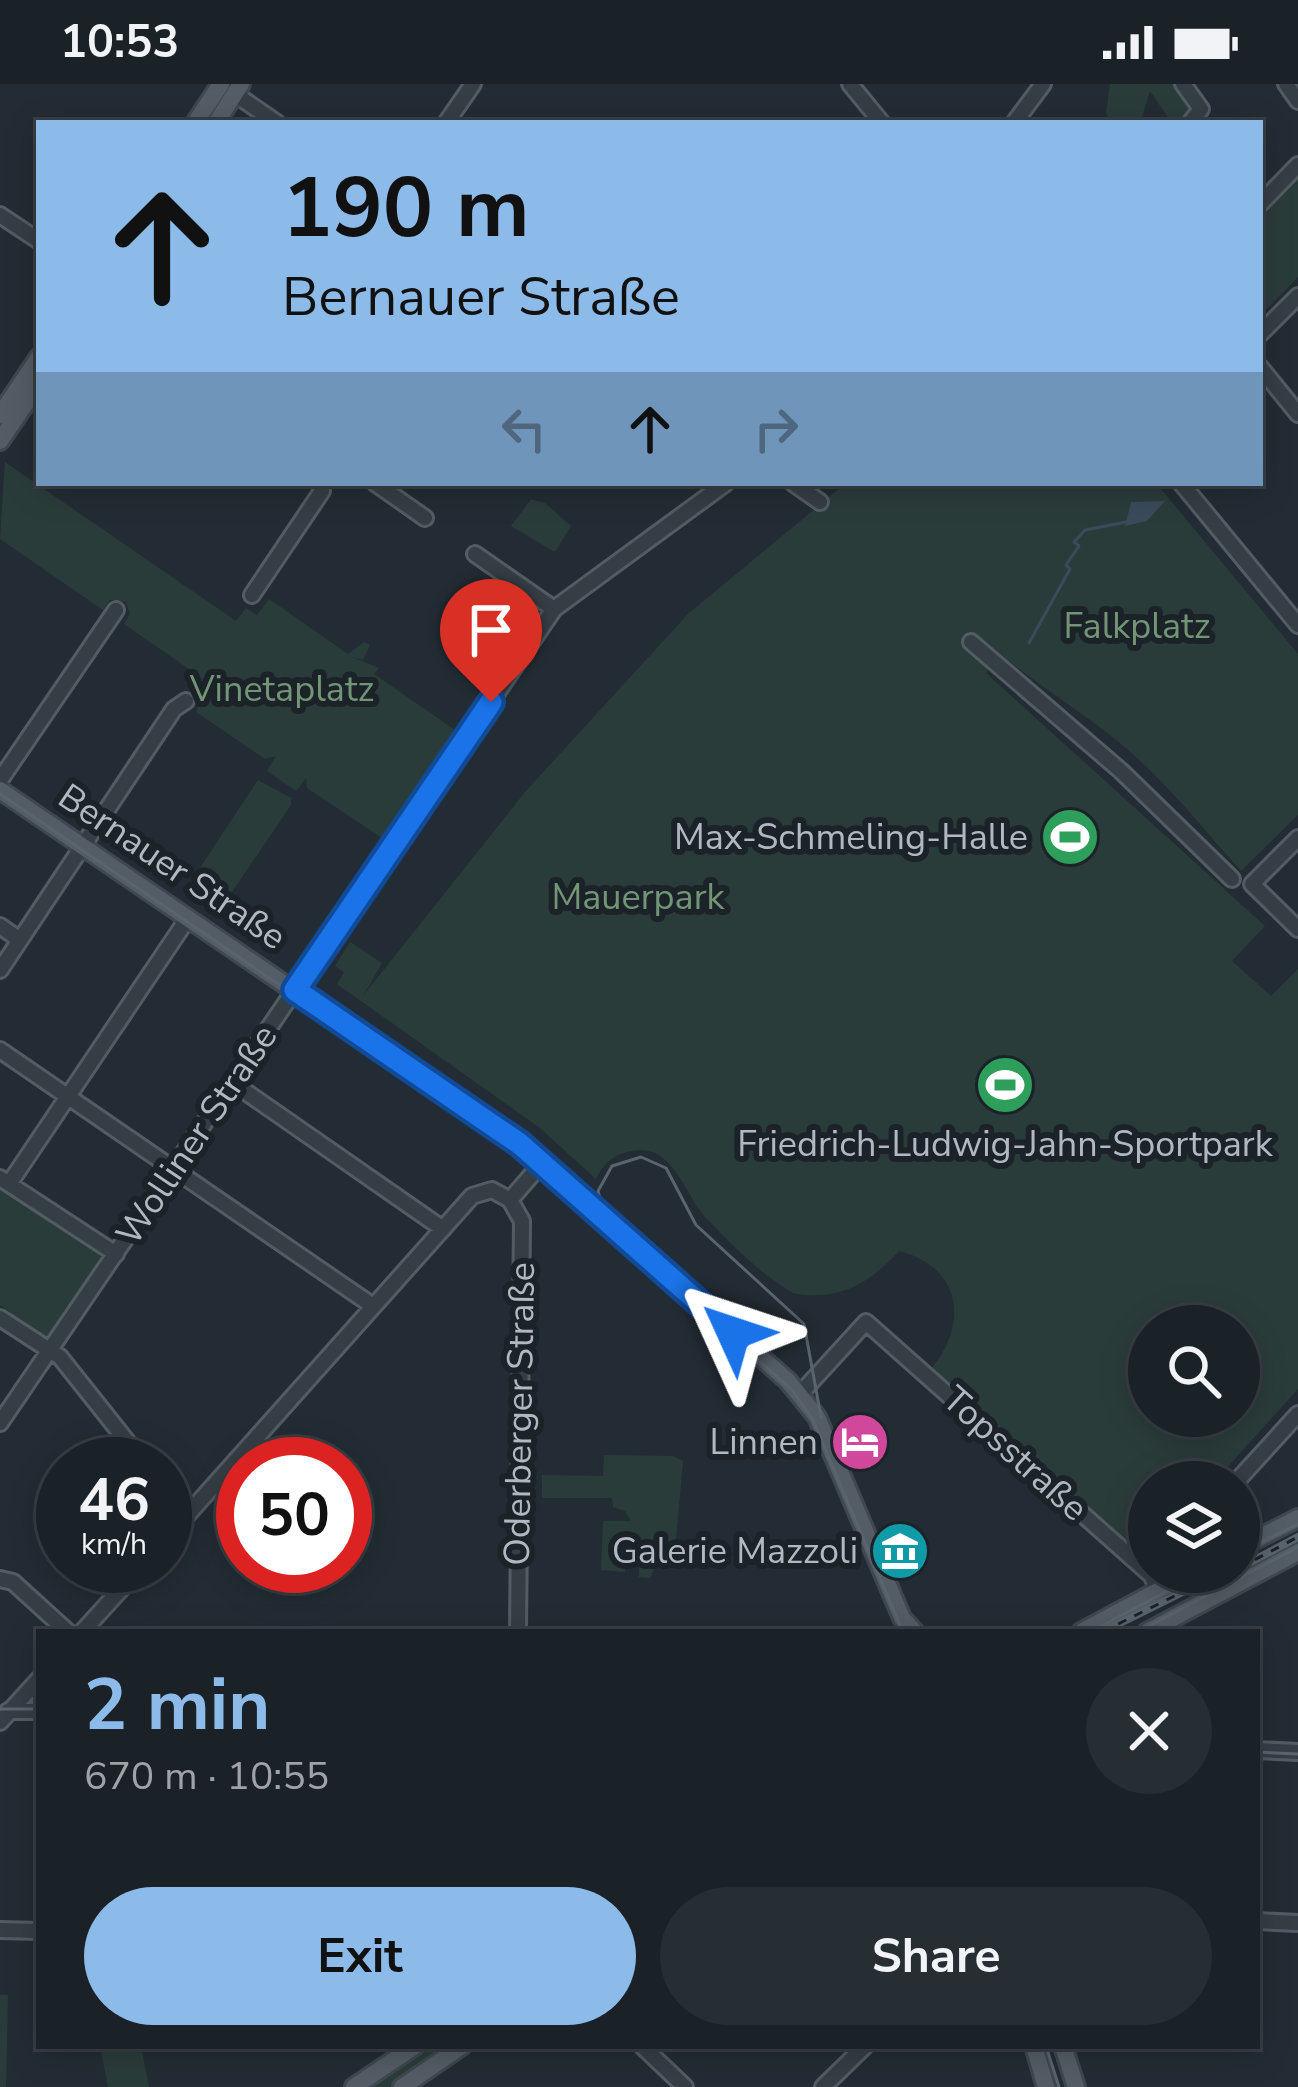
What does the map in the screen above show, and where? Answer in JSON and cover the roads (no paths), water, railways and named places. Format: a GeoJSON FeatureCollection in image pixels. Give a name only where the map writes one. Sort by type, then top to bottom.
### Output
{"type":"FeatureCollection","features":[{"type":"Feature","properties":{"kind":"main road"},"geometry":{"type":"LineString","coordinates":[[199,120],[228,86]]}},
{"type":"Feature","properties":{"kind":"main road"},"geometry":{"type":"LineString","coordinates":[[217,120],[228,86]]}},
{"type":"Feature","properties":{"kind":"main road"},"geometry":{"type":"LineString","coordinates":[[0,416],[36,362]]}},
{"type":"Feature","properties":{"kind":"main road"},"geometry":{"type":"LineString","coordinates":[[0,441],[36,388]]}},
{"type":"Feature","properties":{"kind":"main road","name":"Bernauer Straße"},"geometry":{"type":"LineString","coordinates":[[0,790],[542,1163],[801,1394],[817,1417],[906,1627]]}},
{"type":"Feature","properties":{"kind":"main road"},"geometry":{"type":"LineString","coordinates":[[1260,1537],[1298,1518]]}},
{"type":"Feature","properties":{"kind":"main road"},"geometry":{"type":"LineString","coordinates":[[1260,1567],[1298,1552]]}},
{"type":"Feature","properties":{"kind":"main road"},"geometry":{"type":"LineString","coordinates":[[1085,1629],[1135,1593]]}},
{"type":"Feature","properties":{"kind":"main road"},"geometry":{"type":"LineString","coordinates":[[1152,1629],[1207,1593]]}},
{"type":"Feature","properties":{"kind":"main road"},"geometry":{"type":"LineString","coordinates":[[354,2087],[411,2049]]}},
{"type":"Feature","properties":{"kind":"main road"},"geometry":{"type":"LineString","coordinates":[[402,2087],[458,2049]]}},
{"type":"Feature","properties":{"kind":"main road"},"geometry":{"type":"LineString","coordinates":[[1035,2049],[1046,2087]]}},
{"type":"Feature","properties":{"kind":"main road"},"geometry":{"type":"LineString","coordinates":[[1064,2049],[1076,2087]]}},
{"type":"Feature","properties":{"kind":"street"},"geometry":{"type":"LineString","coordinates":[[448,120],[473,84]]}},
{"type":"Feature","properties":{"kind":"street"},"geometry":{"type":"LineString","coordinates":[[850,84],[880,120]]}},
{"type":"Feature","properties":{"kind":"street"},"geometry":{"type":"LineString","coordinates":[[1016,120],[1043,84]]}},
{"type":"Feature","properties":{"kind":"street"},"geometry":{"type":"LineString","coordinates":[[1198,119],[1187,89],[1205,84]]}},
{"type":"Feature","properties":{"kind":"street"},"geometry":{"type":"LineString","coordinates":[[1286,84],[1298,101]]}},
{"type":"Feature","properties":{"kind":"street"},"geometry":{"type":"LineString","coordinates":[[228,86],[273,120]]}},
{"type":"Feature","properties":{"kind":"street"},"geometry":{"type":"LineString","coordinates":[[1263,198],[1298,165]]}},
{"type":"Feature","properties":{"kind":"street"},"geometry":{"type":"LineString","coordinates":[[0,215],[36,240]]}},
{"type":"Feature","properties":{"kind":"street"},"geometry":{"type":"LineString","coordinates":[[1263,331],[1298,296]]}},
{"type":"Feature","properties":{"kind":"street"},"geometry":{"type":"LineString","coordinates":[[1263,372],[1298,414]]}},
{"type":"Feature","properties":{"kind":"street"},"geometry":{"type":"LineString","coordinates":[[379,486],[425,518]]}},
{"type":"Feature","properties":{"kind":"street","name":"Wolliner Straße"},"geometry":{"type":"LineString","coordinates":[[0,1423],[554,609],[722,486]]}},
{"type":"Feature","properties":{"kind":"street"},"geometry":{"type":"LineString","coordinates":[[797,486],[820,502]]}},
{"type":"Feature","properties":{"kind":"street"},"geometry":{"type":"LineString","coordinates":[[1182,486],[1298,625]]}},
{"type":"Feature","properties":{"kind":"street"},"geometry":{"type":"LineString","coordinates":[[252,595],[322,491]]}},
{"type":"Feature","properties":{"kind":"street"},"geometry":{"type":"LineString","coordinates":[[475,554],[554,609]]}},
{"type":"Feature","properties":{"kind":"street"},"geometry":{"type":"LineString","coordinates":[[0,780],[116,610]]}},
{"type":"Feature","properties":{"kind":"street"},"geometry":{"type":"LineString","coordinates":[[971,642],[1121,771],[1232,879]]}},
{"type":"Feature","properties":{"kind":"street"},"geometry":{"type":"LineString","coordinates":[[0,970],[174,709],[186,701]]}},
{"type":"Feature","properties":{"kind":"street"},"geometry":{"type":"LineString","coordinates":[[1298,838],[1252,884],[1298,929]]}},
{"type":"Feature","properties":{"kind":"street"},"geometry":{"type":"LineString","coordinates":[[116,1255],[4,1181],[69,1096],[188,918]]}},
{"type":"Feature","properties":{"kind":"street"},"geometry":{"type":"LineString","coordinates":[[0,926],[20,940]]}},
{"type":"Feature","properties":{"kind":"street"},"geometry":{"type":"LineString","coordinates":[[0,1050],[373,1306]]}},
{"type":"Feature","properties":{"kind":"street"},"geometry":{"type":"LineString","coordinates":[[232,1083],[443,1228]]}},
{"type":"Feature","properties":{"kind":"street"},"geometry":{"type":"LineString","coordinates":[[192,1509],[477,1192],[491,1190],[509,1200],[542,1163]]}},
{"type":"Feature","properties":{"kind":"street","name":"Oderberger Straße"},"geometry":{"type":"LineString","coordinates":[[509,1200],[522,1221],[518,1629]]}},
{"type":"Feature","properties":{"kind":"street"},"geometry":{"type":"LineString","coordinates":[[0,1318],[60,1357],[124,1437]]}},
{"type":"Feature","properties":{"kind":"street","name":"Topsstraße"},"geometry":{"type":"LineString","coordinates":[[801,1394],[866,1322],[1128,1556]]}},
{"type":"Feature","properties":{"kind":"street"},"geometry":{"type":"LineString","coordinates":[[1255,1461],[1298,1414]]}},
{"type":"Feature","properties":{"kind":"street"},"geometry":{"type":"LineString","coordinates":[[0,1579],[14,1582],[65,1629]]}},
{"type":"Feature","properties":{"kind":"street"},"geometry":{"type":"LineString","coordinates":[[85,1629],[117,1593]]}},
{"type":"Feature","properties":{"kind":"street"},"geometry":{"type":"LineString","coordinates":[[3,1715],[36,1682]]}},
{"type":"Feature","properties":{"kind":"street"},"geometry":{"type":"LineString","coordinates":[[3,1715],[36,1711]]}},
{"type":"Feature","properties":{"kind":"street"},"geometry":{"type":"LineString","coordinates":[[1260,1750],[1298,1752]]}},
{"type":"Feature","properties":{"kind":"street"},"geometry":{"type":"LineString","coordinates":[[1260,1921],[1298,1923]]}},
{"type":"Feature","properties":{"kind":"street"},"geometry":{"type":"LineString","coordinates":[[0,1930],[36,1931]]}},
{"type":"Feature","properties":{"kind":"street"},"geometry":{"type":"LineString","coordinates":[[645,2049],[685,2087]]}},
{"type":"Feature","properties":{"kind":"street"},"geometry":{"type":"LineString","coordinates":[[823,2087],[862,2049]]}},
{"type":"Feature","properties":{"kind":"water"},"geometry":{"type":"Polygon","coordinates":[[[1165,501],[1147,521],[1125,526],[1131,502],[1165,501]]]}},
{"type":"Feature","properties":{"kind":"waterway"},"geometry":{"type":"LineString","coordinates":[[1029,643],[1070,569],[1066,565],[1079,546],[1074,542],[1085,530],[1126,522]]}},
{"type":"Feature","properties":{"kind":"tram line"},"geometry":{"type":"LineString","coordinates":[[0,794],[514,1145],[792,1390],[813,1420],[902,1629]]}},
{"type":"Feature","properties":{"kind":"tram line"},"geometry":{"type":"LineString","coordinates":[[607,1224],[598,1191],[612,1166],[641,1157],[666,1168],[696,1225],[804,1324],[821,1417]]}},
{"type":"Feature","properties":{"kind":"tram line"},"geometry":{"type":"LineString","coordinates":[[1260,1543],[1298,1524]]}},
{"type":"Feature","properties":{"kind":"tram line"},"geometry":{"type":"LineString","coordinates":[[1144,1629],[1298,1547]]}},
{"type":"Feature","properties":{"kind":"tram line"},"geometry":{"type":"LineString","coordinates":[[1096,1629],[1163,1593]]}},
{"type":"Feature","properties":{"kind":"tram line"},"geometry":{"type":"LineString","coordinates":[[0,1709],[36,1709]]}},
{"type":"Feature","properties":{"kind":"tram line"},"geometry":{"type":"LineString","coordinates":[[1260,1752],[1298,1754]]}},
{"type":"Feature","properties":{"kind":"tram line"},"geometry":{"type":"LineString","coordinates":[[1047,2049],[1059,2087]]}},
{"type":"Feature","properties":{"kind":"railway"},"geometry":{"type":"LineString","coordinates":[[1260,1557],[1298,1537]]}},
{"type":"Feature","properties":{"kind":"railway"},"geometry":{"type":"LineString","coordinates":[[1108,1629],[1181,1593]]}},
{"type":"Feature","properties":{"kind":"place","name":"Max-Schmeling-Halle"},"geometry":{"type":"Point","coordinates":[1070,837]}},
{"type":"Feature","properties":{"kind":"place","name":"Friedrich-Ludwig-Jahn-Sportpark"},"geometry":{"type":"Point","coordinates":[1005,1085]}},
{"type":"Feature","properties":{"kind":"place","name":"Linnen"},"geometry":{"type":"Point","coordinates":[860,1442]}},
{"type":"Feature","properties":{"kind":"place","name":"Galerie Mazzoli"},"geometry":{"type":"Point","coordinates":[900,1551]}},
{"type":"Feature","properties":{"kind":"park label","name":"Falkplatz"},"geometry":{"type":"Point","coordinates":[1137,626]}},
{"type":"Feature","properties":{"kind":"park label","name":"Vinetaplatz"},"geometry":{"type":"Point","coordinates":[282,689]}},
{"type":"Feature","properties":{"kind":"park label","name":"Mauerpark"},"geometry":{"type":"Point","coordinates":[638,897]}}]}
